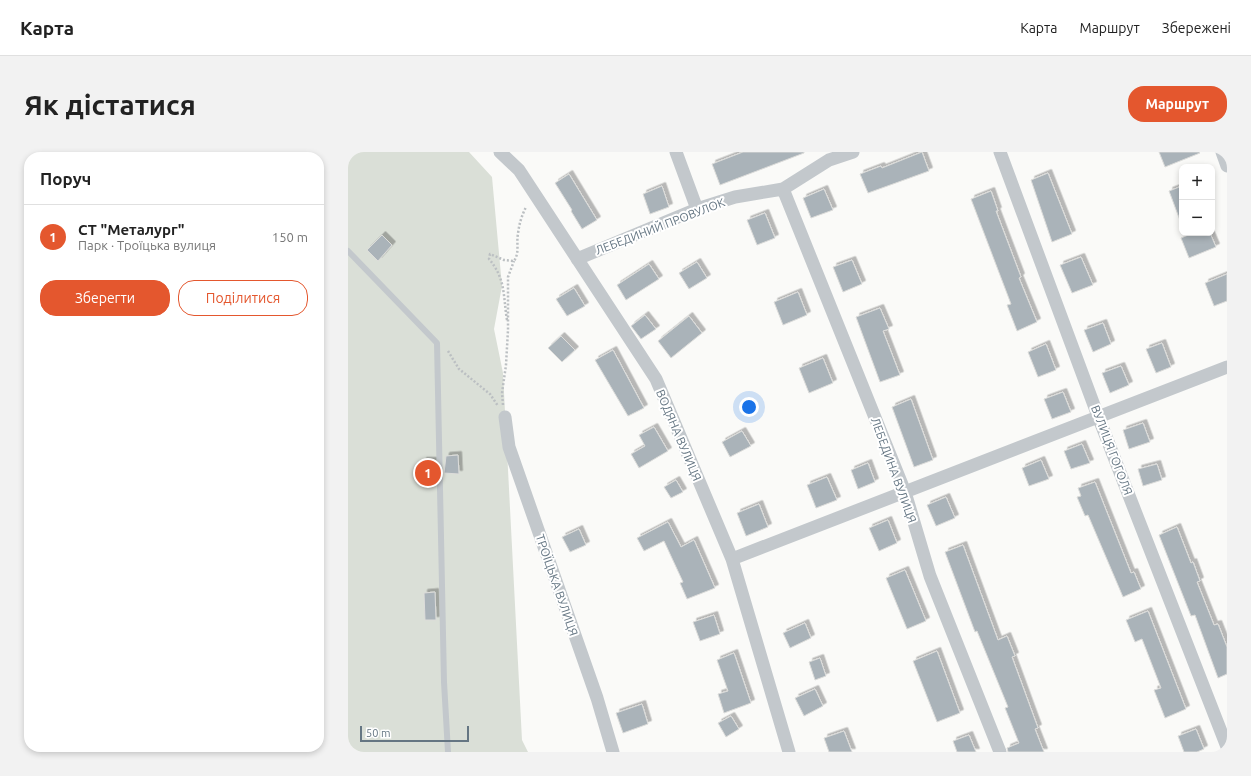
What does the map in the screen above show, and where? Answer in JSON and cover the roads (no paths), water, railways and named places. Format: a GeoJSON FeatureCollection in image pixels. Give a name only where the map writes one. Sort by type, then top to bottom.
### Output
{"type":"FeatureCollection","features":[{"type":"Feature","properties":{"kind":"street","name":"ВОДЯНА ВУЛИЦЯ"},"geometry":{"type":"LineString","coordinates":[[500,152],[519,170],[656,379],[732,559],[789,752]]}},
{"type":"Feature","properties":{"kind":"street"},"geometry":{"type":"LineString","coordinates":[[676,152],[697,209]]}},
{"type":"Feature","properties":{"kind":"street","name":"ЛЕБЕДИНИЙ ПРОВУЛОК"},"geometry":{"type":"LineString","coordinates":[[577,259],[697,209],[735,197],[783,189],[827,156],[853,152]]}},
{"type":"Feature","properties":{"kind":"street","name":"ВУЛИЦЯ ГОГОЛЯ"},"geometry":{"type":"LineString","coordinates":[[1000,152],[1098,416],[1227,748]]}},
{"type":"Feature","properties":{"kind":"street"},"geometry":{"type":"LineString","coordinates":[[1222,152],[1227,166]]}},
{"type":"Feature","properties":{"kind":"street","name":"ЛЕБЕДИНА ВУЛИЦЯ"},"geometry":{"type":"LineString","coordinates":[[783,189],[905,492],[930,576],[1000,752]]}},
{"type":"Feature","properties":{"kind":"street"},"geometry":{"type":"LineString","coordinates":[[732,559],[1227,367]]}},
{"type":"Feature","properties":{"kind":"street","name":"ТРОЇЦЬКА ВУЛИЦЯ"},"geometry":{"type":"LineString","coordinates":[[505,417],[509,447],[597,698],[613,752]]}},
{"type":"Feature","properties":{"kind":"lane"},"geometry":{"type":"LineString","coordinates":[[348,251],[437,343],[444,682],[448,752]]}},
{"type":"Feature","properties":{"kind":"place","name":"СТ \"Металург\""},"geometry":{"type":"Point","coordinates":[428,473]}}]}
